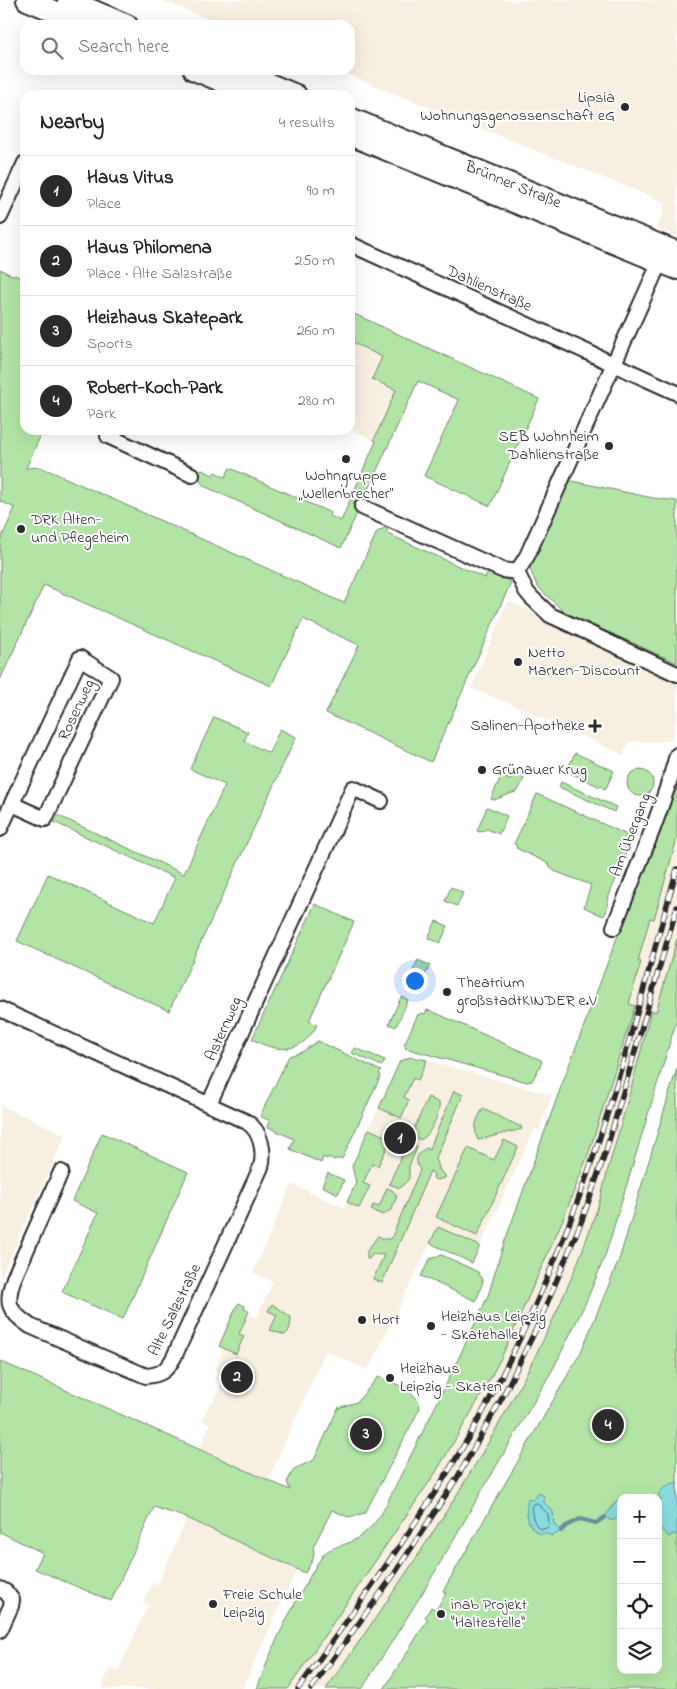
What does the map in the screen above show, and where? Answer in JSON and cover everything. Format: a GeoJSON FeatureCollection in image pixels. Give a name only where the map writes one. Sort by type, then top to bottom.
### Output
{"type":"FeatureCollection","features":[{"type":"Feature","properties":{"kind":"main road"},"geometry":{"type":"LineString","coordinates":[[28,0],[75,20]]}},
{"type":"Feature","properties":{"kind":"main road"},"geometry":{"type":"LineString","coordinates":[[68,0],[115,20]]}},
{"type":"Feature","properties":{"kind":"main road"},"geometry":{"type":"LineString","coordinates":[[210,75],[257,90]]}},
{"type":"Feature","properties":{"kind":"main road"},"geometry":{"type":"LineString","coordinates":[[242,75],[259,90]]}},
{"type":"Feature","properties":{"kind":"main road","name":"Brünner Straße"},"geometry":{"type":"LineString","coordinates":[[355,120],[670,258]]}},
{"type":"Feature","properties":{"kind":"main road","name":"Brünner Straße"},"geometry":{"type":"LineString","coordinates":[[355,136],[670,258]]}},
{"type":"Feature","properties":{"kind":"street"},"geometry":{"type":"LineString","coordinates":[[0,217],[20,174]]}},
{"type":"Feature","properties":{"kind":"street","name":"Dahlienstraße"},"geometry":{"type":"LineString","coordinates":[[355,246],[677,393]]}},
{"type":"Feature","properties":{"kind":"street"},"geometry":{"type":"LineString","coordinates":[[517,572],[527,556],[614,364],[670,258]]}},
{"type":"Feature","properties":{"kind":"street"},"geometry":{"type":"LineString","coordinates":[[108,435],[192,474]]}},
{"type":"Feature","properties":{"kind":"street"},"geometry":{"type":"LineString","coordinates":[[362,507],[502,570],[517,572]]}},
{"type":"Feature","properties":{"kind":"street"},"geometry":{"type":"LineString","coordinates":[[517,572],[530,598],[550,615],[677,674]]}},
{"type":"Feature","properties":{"kind":"street","name":"Rosenweg"},"geometry":{"type":"LineString","coordinates":[[0,829],[80,658],[110,678],[45,819],[12,804]]}},
{"type":"Feature","properties":{"kind":"street","name":"Am Übergang"},"geometry":{"type":"LineString","coordinates":[[614,927],[659,811],[677,755]]}},
{"type":"Feature","properties":{"kind":"street","name":"Asternweg"},"geometry":{"type":"LineString","coordinates":[[209,1104],[352,788],[381,801]]}},
{"type":"Feature","properties":{"kind":"street"},"geometry":{"type":"LineString","coordinates":[[0,1009],[209,1104]]}},
{"type":"Feature","properties":{"kind":"street","name":"Alte Salzstraße"},"geometry":{"type":"LineString","coordinates":[[61,1172],[14,1278],[9,1293],[10,1306],[15,1316],[30,1326],[146,1376],[158,1376],[168,1368],[174,1357],[251,1191],[262,1162],[260,1142],[254,1128],[247,1122],[209,1104]]}},
{"type":"Feature","properties":{"kind":"street"},"geometry":{"type":"LineString","coordinates":[[0,1589],[6,1592],[12,1600],[0,1630]]}},
{"type":"Feature","properties":{"kind":"shaded area"},"geometry":{"type":"Polygon","coordinates":[[[160,0],[677,0],[677,237],[656,228],[664,211],[664,202],[348,75],[355,75],[355,20],[210,20],[160,0]]]}},
{"type":"Feature","properties":{"kind":"shaded area"},"geometry":{"type":"Polygon","coordinates":[[[355,344],[382,357],[397,390],[374,440],[355,431],[355,344]]]}},
{"type":"Feature","properties":{"kind":"shaded area"},"geometry":{"type":"Polygon","coordinates":[[[508,601],[677,678],[677,714],[671,741],[629,742],[623,755],[514,705],[471,688],[508,601]]]}},
{"type":"Feature","properties":{"kind":"shaded area"},"geometry":{"type":"Polygon","coordinates":[[[677,838],[677,939],[656,1012],[651,1011],[636,1075],[599,1205],[567,1287],[530,1366],[500,1423],[449,1509],[370,1627],[326,1689],[288,1689],[436,1472],[502,1356],[564,1217],[589,1152],[634,1006],[629,1005],[641,963],[638,961],[650,918],[654,918],[677,838]]]}},
{"type":"Feature","properties":{"kind":"shaded area"},"geometry":{"type":"Polygon","coordinates":[[[407,1057],[415,1057],[552,1095],[539,1130],[535,1128],[480,1246],[438,1227],[368,1370],[326,1351],[268,1480],[199,1449],[210,1425],[202,1420],[226,1374],[215,1369],[224,1348],[235,1354],[238,1334],[248,1314],[257,1317],[273,1282],[253,1272],[292,1184],[344,1208],[356,1183],[352,1166],[400,1061],[407,1057]]]}},
{"type":"Feature","properties":{"kind":"shaded area"},"geometry":{"type":"Polygon","coordinates":[[[0,1105],[66,1135],[0,1279],[0,1105]]]}},
{"type":"Feature","properties":{"kind":"shaded area","name":"Freie Schule Leipzig"},"geometry":{"type":"Polygon","coordinates":[[[187,1518],[297,1569],[242,1689],[101,1688],[110,1668],[118,1671],[148,1605],[143,1603],[152,1583],[157,1585],[187,1518]]]}},
{"type":"Feature","properties":{"kind":"green space"},"geometry":{"type":"Polygon","coordinates":[[[0,269],[20,277],[20,435],[41,435],[26,468],[40,467],[59,475],[344,603],[377,532],[390,525],[386,533],[485,578],[489,570],[511,582],[431,762],[326,713],[359,645],[303,619],[271,686],[44,585],[0,680],[0,541],[15,508],[0,501],[0,269]]]}},
{"type":"Feature","properties":{"kind":"green space"},"geometry":{"type":"Polygon","coordinates":[[[355,314],[539,399],[490,506],[424,476],[459,400],[418,381],[341,548],[204,486],[196,476],[200,469],[213,475],[215,472],[225,477],[230,468],[331,513],[330,516],[341,521],[396,390],[372,379],[382,357],[355,344],[355,314]]]}},
{"type":"Feature","properties":{"kind":"green space"},"geometry":{"type":"Polygon","coordinates":[[[562,479],[653,498],[677,501],[677,663],[564,612],[537,586],[527,556],[562,479]]]}},
{"type":"Feature","properties":{"kind":"green space"},"geometry":{"type":"Polygon","coordinates":[[[214,717],[248,732],[244,741],[269,753],[280,729],[296,737],[169,1011],[17,941],[48,874],[154,923],[175,878],[54,822],[57,815],[184,874],[225,785],[190,769],[214,717]]]}},
{"type":"Feature","properties":{"kind":"green space"},"geometry":{"type":"Polygon","coordinates":[[[575,753],[614,771],[606,788],[604,789],[567,770],[575,753]]]}},
{"type":"Feature","properties":{"kind":"green space"},"geometry":{"type":"Polygon","coordinates":[[[640,770],[649,774],[653,783],[649,792],[640,796],[631,792],[627,783],[631,774],[640,770]]]}},
{"type":"Feature","properties":{"kind":"green space"},"geometry":{"type":"Polygon","coordinates":[[[513,771],[525,776],[518,791],[494,800],[491,799],[501,776],[510,780],[513,771]]]}},
{"type":"Feature","properties":{"kind":"green space"},"geometry":{"type":"Polygon","coordinates":[[[677,777],[677,838],[654,919],[650,918],[638,961],[641,962],[629,1004],[635,1006],[589,1152],[564,1217],[502,1356],[436,1472],[288,1689],[257,1689],[285,1622],[321,1557],[329,1550],[353,1541],[363,1534],[382,1513],[488,1296],[502,1249],[558,1095],[677,777]]]}},
{"type":"Feature","properties":{"kind":"green space"},"geometry":{"type":"Polygon","coordinates":[[[561,782],[616,807],[614,812],[559,787],[561,782]]]}},
{"type":"Feature","properties":{"kind":"green space"},"geometry":{"type":"Polygon","coordinates":[[[537,794],[625,834],[634,833],[609,896],[606,913],[603,916],[584,907],[591,885],[554,871],[547,863],[516,848],[517,846],[514,844],[537,794]]]}},
{"type":"Feature","properties":{"kind":"green space"},"geometry":{"type":"Polygon","coordinates":[[[487,807],[507,816],[499,834],[487,829],[480,832],[477,831],[487,807]]]}},
{"type":"Feature","properties":{"kind":"green space"},"geometry":{"type":"Polygon","coordinates":[[[451,887],[463,893],[457,906],[445,901],[451,887]]]}},
{"type":"Feature","properties":{"kind":"green space"},"geometry":{"type":"Polygon","coordinates":[[[315,904],[354,922],[309,1021],[317,1025],[305,1041],[297,1046],[280,1049],[262,1044],[252,1039],[315,904]]]}},
{"type":"Feature","properties":{"kind":"green space"},"geometry":{"type":"Polygon","coordinates":[[[436,921],[448,926],[440,943],[428,938],[436,921]]]}},
{"type":"Feature","properties":{"kind":"green space"},"geometry":{"type":"Polygon","coordinates":[[[677,939],[677,1019],[605,1256],[586,1302],[554,1367],[423,1592],[362,1689],[326,1689],[393,1593],[457,1494],[516,1393],[543,1341],[576,1268],[598,1206],[631,1090],[651,1010],[656,1012],[677,939]]]}},
{"type":"Feature","properties":{"kind":"green space"},"geometry":{"type":"Polygon","coordinates":[[[418,960],[430,965],[417,993],[412,991],[415,984],[408,981],[418,960]]]}},
{"type":"Feature","properties":{"kind":"green space"},"geometry":{"type":"Polygon","coordinates":[[[401,997],[408,1000],[396,1027],[389,1024],[401,997]]]}},
{"type":"Feature","properties":{"kind":"green space"},"geometry":{"type":"Polygon","coordinates":[[[427,1010],[541,1060],[542,1062],[532,1081],[527,1082],[405,1048],[406,1046],[404,1045],[418,1014],[425,1014],[427,1010]]]}},
{"type":"Feature","properties":{"kind":"green space"},"geometry":{"type":"Polygon","coordinates":[[[318,1041],[381,1071],[379,1074],[381,1075],[342,1159],[335,1160],[323,1157],[321,1163],[290,1149],[294,1139],[268,1127],[270,1121],[260,1116],[289,1056],[302,1052],[318,1041]]]}},
{"type":"Feature","properties":{"kind":"green space"},"geometry":{"type":"Polygon","coordinates":[[[355,1048],[385,1060],[382,1066],[352,1053],[355,1048]]]}},
{"type":"Feature","properties":{"kind":"green space"},"geometry":{"type":"Polygon","coordinates":[[[411,1057],[427,1060],[418,1080],[413,1078],[404,1097],[409,1100],[401,1118],[379,1108],[400,1061],[411,1057]]]}},
{"type":"Feature","properties":{"kind":"green space"},"geometry":{"type":"Polygon","coordinates":[[[677,1068],[677,1689],[384,1689],[428,1619],[425,1617],[431,1607],[436,1610],[446,1593],[443,1591],[581,1352],[619,1260],[677,1068]]]}},
{"type":"Feature","properties":{"kind":"green space"},"geometry":{"type":"Polygon","coordinates":[[[454,1091],[463,1095],[435,1160],[445,1178],[436,1180],[433,1178],[434,1174],[430,1171],[382,1283],[373,1279],[384,1255],[373,1254],[367,1259],[367,1251],[378,1236],[384,1239],[391,1239],[420,1170],[417,1157],[423,1150],[427,1148],[429,1150],[454,1091]]]}},
{"type":"Feature","properties":{"kind":"green space"},"geometry":{"type":"Polygon","coordinates":[[[428,1097],[439,1103],[438,1111],[428,1133],[422,1139],[419,1139],[411,1136],[428,1097]]]}},
{"type":"Feature","properties":{"kind":"green space"},"geometry":{"type":"Polygon","coordinates":[[[483,1109],[521,1126],[522,1129],[478,1140],[476,1124],[483,1109]]]}},
{"type":"Feature","properties":{"kind":"green space"},"geometry":{"type":"Polygon","coordinates":[[[369,1129],[391,1139],[378,1166],[372,1164],[363,1183],[370,1186],[359,1208],[347,1202],[356,1183],[352,1166],[369,1129]]]}},
{"type":"Feature","properties":{"kind":"green space"},"geometry":{"type":"Polygon","coordinates":[[[102,1133],[188,1172],[123,1319],[62,1292],[98,1213],[72,1201],[102,1133]]]}},
{"type":"Feature","properties":{"kind":"green space"},"geometry":{"type":"Polygon","coordinates":[[[409,1140],[414,1142],[417,1148],[409,1166],[409,1179],[400,1188],[389,1184],[409,1140]]]}},
{"type":"Feature","properties":{"kind":"green space"},"geometry":{"type":"Polygon","coordinates":[[[504,1140],[518,1147],[477,1236],[436,1217],[468,1148],[494,1160],[504,1140]]]}},
{"type":"Feature","properties":{"kind":"green space"},"geometry":{"type":"Polygon","coordinates":[[[328,1173],[344,1180],[338,1194],[322,1186],[328,1173]]]}},
{"type":"Feature","properties":{"kind":"green space"},"geometry":{"type":"Polygon","coordinates":[[[387,1188],[392,1190],[397,1196],[392,1209],[383,1215],[371,1210],[373,1205],[379,1207],[387,1188]]]}},
{"type":"Feature","properties":{"kind":"green space"},"geometry":{"type":"Polygon","coordinates":[[[438,1227],[480,1246],[472,1263],[430,1243],[438,1227]]]}},
{"type":"Feature","properties":{"kind":"green space"},"geometry":{"type":"Polygon","coordinates":[[[442,1255],[478,1272],[483,1281],[476,1301],[421,1276],[430,1259],[442,1255]]]}},
{"type":"Feature","properties":{"kind":"green space"},"geometry":{"type":"Polygon","coordinates":[[[239,1303],[245,1306],[244,1309],[249,1311],[239,1334],[244,1336],[236,1354],[219,1346],[239,1303]]]}},
{"type":"Feature","properties":{"kind":"green space"},"geometry":{"type":"Polygon","coordinates":[[[272,1304],[291,1317],[290,1327],[285,1335],[270,1330],[277,1315],[268,1311],[272,1304]]]}},
{"type":"Feature","properties":{"kind":"green space"},"geometry":{"type":"Polygon","coordinates":[[[0,1361],[290,1490],[287,1482],[294,1469],[314,1460],[338,1408],[357,1402],[378,1377],[410,1392],[415,1396],[420,1408],[365,1513],[348,1517],[332,1510],[313,1547],[313,1558],[305,1573],[187,1518],[154,1507],[111,1601],[35,1569],[43,1553],[0,1532],[0,1361]]]}},
{"type":"Feature","properties":{"kind":"water"},"geometry":{"type":"Polygon","coordinates":[[[677,1482],[677,1535],[673,1534],[669,1537],[662,1530],[662,1494],[658,1494],[666,1486],[677,1482]]]}},
{"type":"Feature","properties":{"kind":"water"},"geometry":{"type":"Polygon","coordinates":[[[539,1493],[544,1496],[544,1503],[553,1511],[554,1524],[561,1531],[552,1536],[536,1532],[528,1519],[528,1498],[533,1500],[539,1493]]]}},
{"type":"Feature","properties":{"kind":"water"},"geometry":{"type":"Polygon","coordinates":[[[616,1501],[617,1518],[613,1521],[605,1517],[616,1501]]]}},
{"type":"Feature","properties":{"kind":"waterway"},"geometry":{"type":"LineString","coordinates":[[561,1531],[566,1526],[580,1519],[596,1523],[605,1517]]}},
{"type":"Feature","properties":{"kind":"railway"},"geometry":{"type":"LineString","coordinates":[[298,1689],[376,1580],[450,1469],[494,1391],[534,1307],[570,1222],[591,1164],[625,1054],[677,869]]}},
{"type":"Feature","properties":{"kind":"railway"},"geometry":{"type":"LineString","coordinates":[[311,1689],[393,1576],[457,1478],[502,1398],[537,1327],[582,1220],[606,1151],[677,907]]}},
{"type":"Feature","properties":{"kind":"place","name":"Lipsia Wohnungsgenossenschaft eG"},"geometry":{"type":"Point","coordinates":[625,107]}},
{"type":"Feature","properties":{"kind":"place","name":"SEB Wohnheim Dahlienstraße"},"geometry":{"type":"Point","coordinates":[609,446]}},
{"type":"Feature","properties":{"kind":"place","name":"Wohngruppe „Wellenbrecher“"},"geometry":{"type":"Point","coordinates":[346,459]}},
{"type":"Feature","properties":{"kind":"place","name":"DRK Alten- und Pflegeheim"},"geometry":{"type":"Point","coordinates":[21,529]}},
{"type":"Feature","properties":{"kind":"place","name":"Netto Marken-Discount"},"geometry":{"type":"Point","coordinates":[518,662]}},
{"type":"Feature","properties":{"kind":"place","name":"Salinen-Apotheke"},"geometry":{"type":"Point","coordinates":[595,726]}},
{"type":"Feature","properties":{"kind":"place","name":"Grünauer Krug"},"geometry":{"type":"Point","coordinates":[482,770]}},
{"type":"Feature","properties":{"kind":"place","name":"Theatrium großstadtKINDER e.V"},"geometry":{"type":"Point","coordinates":[447,992]}},
{"type":"Feature","properties":{"kind":"place","name":"Haus Vitus"},"geometry":{"type":"Point","coordinates":[400,1138]}},
{"type":"Feature","properties":{"kind":"place","name":"Hort"},"geometry":{"type":"Point","coordinates":[362,1320]}},
{"type":"Feature","properties":{"kind":"place","name":"Heizhaus Leipzig - Skatehalle"},"geometry":{"type":"Point","coordinates":[431,1326]}},
{"type":"Feature","properties":{"kind":"place","name":"Haus Philomena"},"geometry":{"type":"Point","coordinates":[237,1377]}},
{"type":"Feature","properties":{"kind":"place","name":"Heizhaus Leipzig - Skaten"},"geometry":{"type":"Point","coordinates":[390,1378]}},
{"type":"Feature","properties":{"kind":"place","name":"Robert-Koch-Park"},"geometry":{"type":"Point","coordinates":[608,1425]}},
{"type":"Feature","properties":{"kind":"place","name":"Heizhaus Skatepark"},"geometry":{"type":"Point","coordinates":[366,1434]}},
{"type":"Feature","properties":{"kind":"place","name":"Freie Schule Leipzig"},"geometry":{"type":"Point","coordinates":[213,1604]}},
{"type":"Feature","properties":{"kind":"place","name":"inab Projekt \"Haltestelle\""},"geometry":{"type":"Point","coordinates":[441,1614]}}]}
